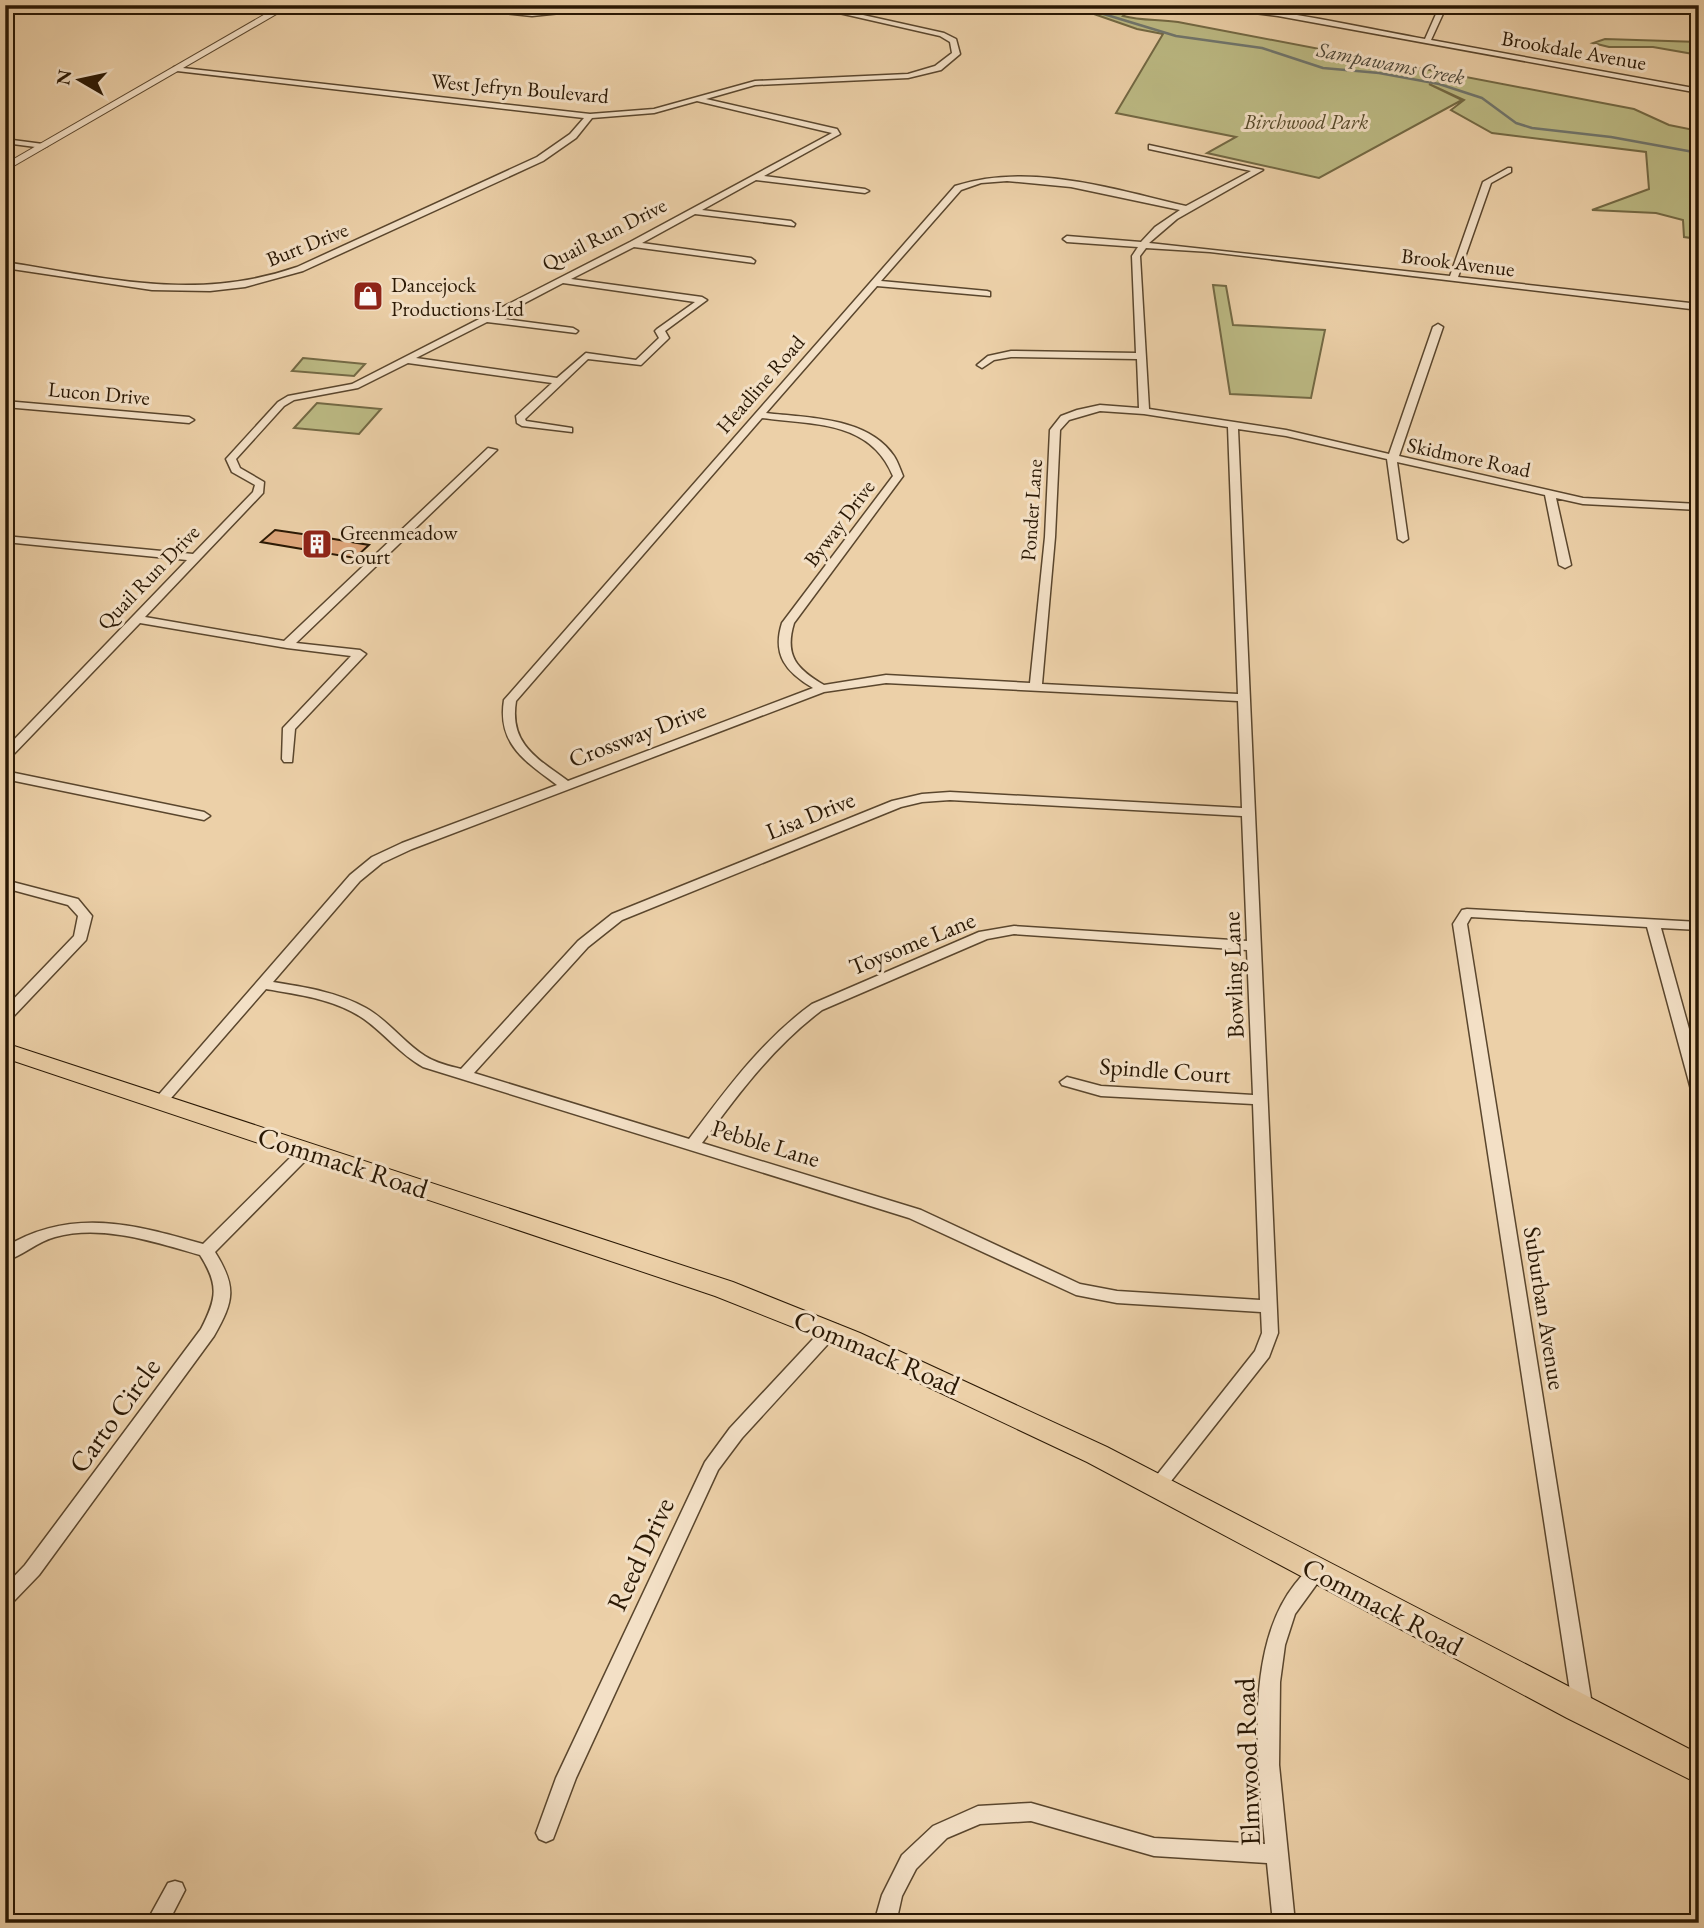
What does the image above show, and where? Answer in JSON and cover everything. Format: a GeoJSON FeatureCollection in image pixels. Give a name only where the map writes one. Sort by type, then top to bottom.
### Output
{"type":"FeatureCollection","features":[{"type":"Feature","properties":{"kind":"main road","name":"Commack Road"},"geometry":{"type":"LineString","coordinates":[[5,1050],[675,1272],[832,1329],[939,1377],[1158,1485],[1583,1713],[1699,1770]]}},
{"type":"Feature","properties":{"kind":"street"},"geometry":{"type":"LineString","coordinates":[[5,168],[288,5]]}},
{"type":"Feature","properties":{"kind":"street"},"geometry":{"type":"LineString","coordinates":[[434,5],[532,14],[635,5]]}},
{"type":"Feature","properties":{"kind":"street","name":"West Jefryn Boulevard"},"geometry":{"type":"LineString","coordinates":[[177,69],[590,116],[654,111],[754,83],[801,79],[857,80],[924,73],[951,60],[957,48],[953,41],[942,34],[922,28],[807,5]]}},
{"type":"Feature","properties":{"kind":"street","name":"Brookdale Avenue"},"geometry":{"type":"LineString","coordinates":[[1193,5],[1278,14],[1699,91]]}},
{"type":"Feature","properties":{"kind":"street"},"geometry":{"type":"LineString","coordinates":[[1427,41],[1444,5]]}},
{"type":"Feature","properties":{"kind":"street"},"geometry":{"type":"LineString","coordinates":[[1643,5],[1699,10]]}},
{"type":"Feature","properties":{"kind":"street","name":"Quail Run Drive"},"geometry":{"type":"LineString","coordinates":[[5,756],[260,489],[254,480],[236,470],[230,459],[281,404],[299,395],[355,386],[633,244],[836,134],[834,131],[697,99]]}},
{"type":"Feature","properties":{"kind":"street","name":"Burt Drive"},"geometry":{"type":"LineString","coordinates":[[5,265],[169,287],[236,287],[268,280],[300,269],[540,159],[573,136],[590,116]]}},
{"type":"Feature","properties":{"kind":"street"},"geometry":{"type":"LineString","coordinates":[[5,141],[43,146]]}},
{"type":"Feature","properties":{"kind":"street"},"geometry":{"type":"LineString","coordinates":[[1143,411],[1136,256],[1142,245],[1162,225],[1259,170],[1152,147]]}},
{"type":"Feature","properties":{"kind":"street"},"geometry":{"type":"LineString","coordinates":[[1453,279],[1487,182],[1496,174],[1508,170]]}},
{"type":"Feature","properties":{"kind":"street"},"geometry":{"type":"LineString","coordinates":[[756,178],[865,191]]}},
{"type":"Feature","properties":{"kind":"street","name":"Headline Road"},"geometry":{"type":"LineString","coordinates":[[566,785],[535,762],[511,737],[505,719],[510,699],[958,188],[968,183],[1006,178],[1105,190],[1189,209]]}},
{"type":"Feature","properties":{"kind":"street"},"geometry":{"type":"LineString","coordinates":[[692,211],[791,224]]}},
{"type":"Feature","properties":{"kind":"street","name":"Brook Avenue"},"geometry":{"type":"LineString","coordinates":[[1067,239],[1211,251],[1699,307]]}},
{"type":"Feature","properties":{"kind":"street"},"geometry":{"type":"LineString","coordinates":[[633,244],[751,261]]}},
{"type":"Feature","properties":{"kind":"street"},"geometry":{"type":"LineString","coordinates":[[560,280],[702,300],[688,314],[671,320],[660,331],[664,338],[638,363],[586,356],[520,418],[522,423],[568,430]]}},
{"type":"Feature","properties":{"kind":"street"},"geometry":{"type":"LineString","coordinates":[[875,283],[986,294]]}},
{"type":"Feature","properties":{"kind":"street"},"geometry":{"type":"LineString","coordinates":[[486,319],[573,331]]}},
{"type":"Feature","properties":{"kind":"street"},"geometry":{"type":"LineString","coordinates":[[1403,539],[1392,460],[1438,327]]}},
{"type":"Feature","properties":{"kind":"street"},"geometry":{"type":"LineString","coordinates":[[982,365],[991,358],[1011,354],[1141,356]]}},
{"type":"Feature","properties":{"kind":"street"},"geometry":{"type":"LineString","coordinates":[[408,360],[558,382]]}},
{"type":"Feature","properties":{"kind":"street","name":"Lucon Drive"},"geometry":{"type":"LineString","coordinates":[[5,404],[189,420]]}},
{"type":"Feature","properties":{"kind":"street","name":"Ponder Lane"},"geometry":{"type":"LineString","coordinates":[[1036,687],[1050,537],[1055,430],[1065,418],[1080,412],[1100,408],[1143,411]]}},
{"type":"Feature","properties":{"kind":"street","name":"Skidmore Road"},"geometry":{"type":"LineString","coordinates":[[1143,411],[1286,433],[1392,460],[1583,501],[1699,507]]}},
{"type":"Feature","properties":{"kind":"street","name":"Byway Drive"},"geometry":{"type":"LineString","coordinates":[[758,415],[860,432],[881,444],[895,460],[897,468],[898,476],[788,623],[782,636],[788,663],[800,676],[822,689]]}},
{"type":"Feature","properties":{"kind":"street","name":"Bowling Lane"},"geometry":{"type":"LineString","coordinates":[[1158,1485],[1263,1353],[1270,1333],[1233,425]]}},
{"type":"Feature","properties":{"kind":"street"},"geometry":{"type":"LineString","coordinates":[[287,645],[492,450]]}},
{"type":"Feature","properties":{"kind":"street"},"geometry":{"type":"LineString","coordinates":[[1550,494],[1565,565]]}},
{"type":"Feature","properties":{"kind":"street"},"geometry":{"type":"LineString","coordinates":[[5,539],[196,558]]}},
{"type":"Feature","properties":{"kind":"street"},"geometry":{"type":"LineString","coordinates":[[138,619],[287,645],[360,654],[289,727],[288,759]]}},
{"type":"Feature","properties":{"kind":"street","name":"Crossway Drive"},"geometry":{"type":"LineString","coordinates":[[160,1102],[355,878],[377,860],[566,785],[822,689],[886,679],[1244,698]]}},
{"type":"Feature","properties":{"kind":"street"},"geometry":{"type":"LineString","coordinates":[[5,775],[204,816]]}},
{"type":"Feature","properties":{"kind":"street","name":"Lisa Drive"},"geometry":{"type":"LineString","coordinates":[[464,1075],[583,944],[617,917],[897,804],[950,796],[1248,812]]}},
{"type":"Feature","properties":{"kind":"street"},"geometry":{"type":"LineString","coordinates":[[5,884],[73,902],[85,916],[81,937],[5,1017]]}},
{"type":"Feature","properties":{"kind":"street","name":"Suburban Avenue"},"geometry":{"type":"LineString","coordinates":[[1583,1713],[1460,924],[1467,913],[1653,923]]}},
{"type":"Feature","properties":{"kind":"street"},"geometry":{"type":"LineString","coordinates":[[1699,926],[1653,923],[1699,1093]]}},
{"type":"Feature","properties":{"kind":"street","name":"Toysome Lane"},"geometry":{"type":"LineString","coordinates":[[693,1144],[771,1043],[793,1023],[817,1007],[984,935],[1014,930],[1255,946]]}},
{"type":"Feature","properties":{"kind":"street","name":"Pebble Lane"},"geometry":{"type":"LineString","coordinates":[[262,984],[334,998],[361,1011],[384,1028],[407,1054],[464,1075],[915,1214],[1076,1289],[1117,1297],[1270,1307]]}},
{"type":"Feature","properties":{"kind":"street","name":"Spindle Court"},"geometry":{"type":"LineString","coordinates":[[1067,1082],[1101,1091],[1261,1100]]}},
{"type":"Feature","properties":{"kind":"street"},"geometry":{"type":"LineString","coordinates":[[5,1255],[19,1245],[49,1232],[83,1225],[111,1227],[206,1251],[306,1151]]}},
{"type":"Feature","properties":{"kind":"street","name":"Carto Circle"},"geometry":{"type":"LineString","coordinates":[[5,1598],[32,1570],[208,1332],[223,1304],[224,1277],[206,1251]]}},
{"type":"Feature","properties":{"kind":"street","name":"Reed Drive"},"geometry":{"type":"LineString","coordinates":[[546,1833],[566,1778],[711,1467],[736,1433],[832,1329]]}},
{"type":"Feature","properties":{"kind":"street","name":"Elmwood Road"},"geometry":{"type":"LineString","coordinates":[[1284,1923],[1268,1716],[1274,1649],[1286,1612],[1318,1570]]}},
{"type":"Feature","properties":{"kind":"street"},"geometry":{"type":"LineString","coordinates":[[885,1923],[892,1895],[909,1861],[940,1832],[978,1815],[1031,1812],[1154,1847],[1278,1854]]}},
{"type":"Feature","properties":{"kind":"street"},"geometry":{"type":"LineString","coordinates":[[156,1923],[175,1890]]}},
{"type":"Feature","properties":{"kind":"green space","name":"Birchwood Park"},"geometry":{"type":"Polygon","coordinates":[[[1068,5],[1129,11],[1123,16],[1178,22],[1634,109],[1669,125],[1699,131],[1699,239],[1684,237],[1683,220],[1656,213],[1592,210],[1649,189],[1646,152],[1492,133],[1451,110],[1464,100],[1429,84],[1462,100],[1319,178],[1207,153],[1236,137],[1116,113],[1163,34],[1137,29],[1068,5]]]}},
{"type":"Feature","properties":{"kind":"green space"},"geometry":{"type":"Polygon","coordinates":[[[1605,39],[1699,42],[1699,55],[1653,47],[1609,47],[1593,43],[1605,39]]]}},
{"type":"Feature","properties":{"kind":"green space"},"geometry":{"type":"Polygon","coordinates":[[[1213,285],[1226,286],[1233,325],[1325,330],[1311,398],[1230,394],[1213,285]]]}},
{"type":"Feature","properties":{"kind":"green space"},"geometry":{"type":"Polygon","coordinates":[[[303,358],[365,364],[354,376],[292,371],[303,358]]]}},
{"type":"Feature","properties":{"kind":"green space"},"geometry":{"type":"Polygon","coordinates":[[[317,403],[381,409],[359,434],[294,428],[317,403]]]}},
{"type":"Feature","properties":{"kind":"building","name":"Greenmeadow Court"},"geometry":{"type":"Polygon","coordinates":[[[275,530],[369,545],[355,558],[261,542],[275,530]]]}},
{"type":"Feature","properties":{"kind":"waterway","name":"Sampawams Creek"},"geometry":{"type":"LineString","coordinates":[[1074,5],[1176,36],[1262,48],[1323,68],[1379,73],[1439,84],[1482,98],[1516,123],[1532,128],[1611,137],[1699,153]]}},
{"type":"Feature","properties":{"kind":"place","name":"Dancejock Productions Ltd"},"geometry":{"type":"Point","coordinates":[368,296]}},
{"type":"Feature","properties":{"kind":"place","name":"Greenmeadow Court"},"geometry":{"type":"Point","coordinates":[317,544]}}]}
